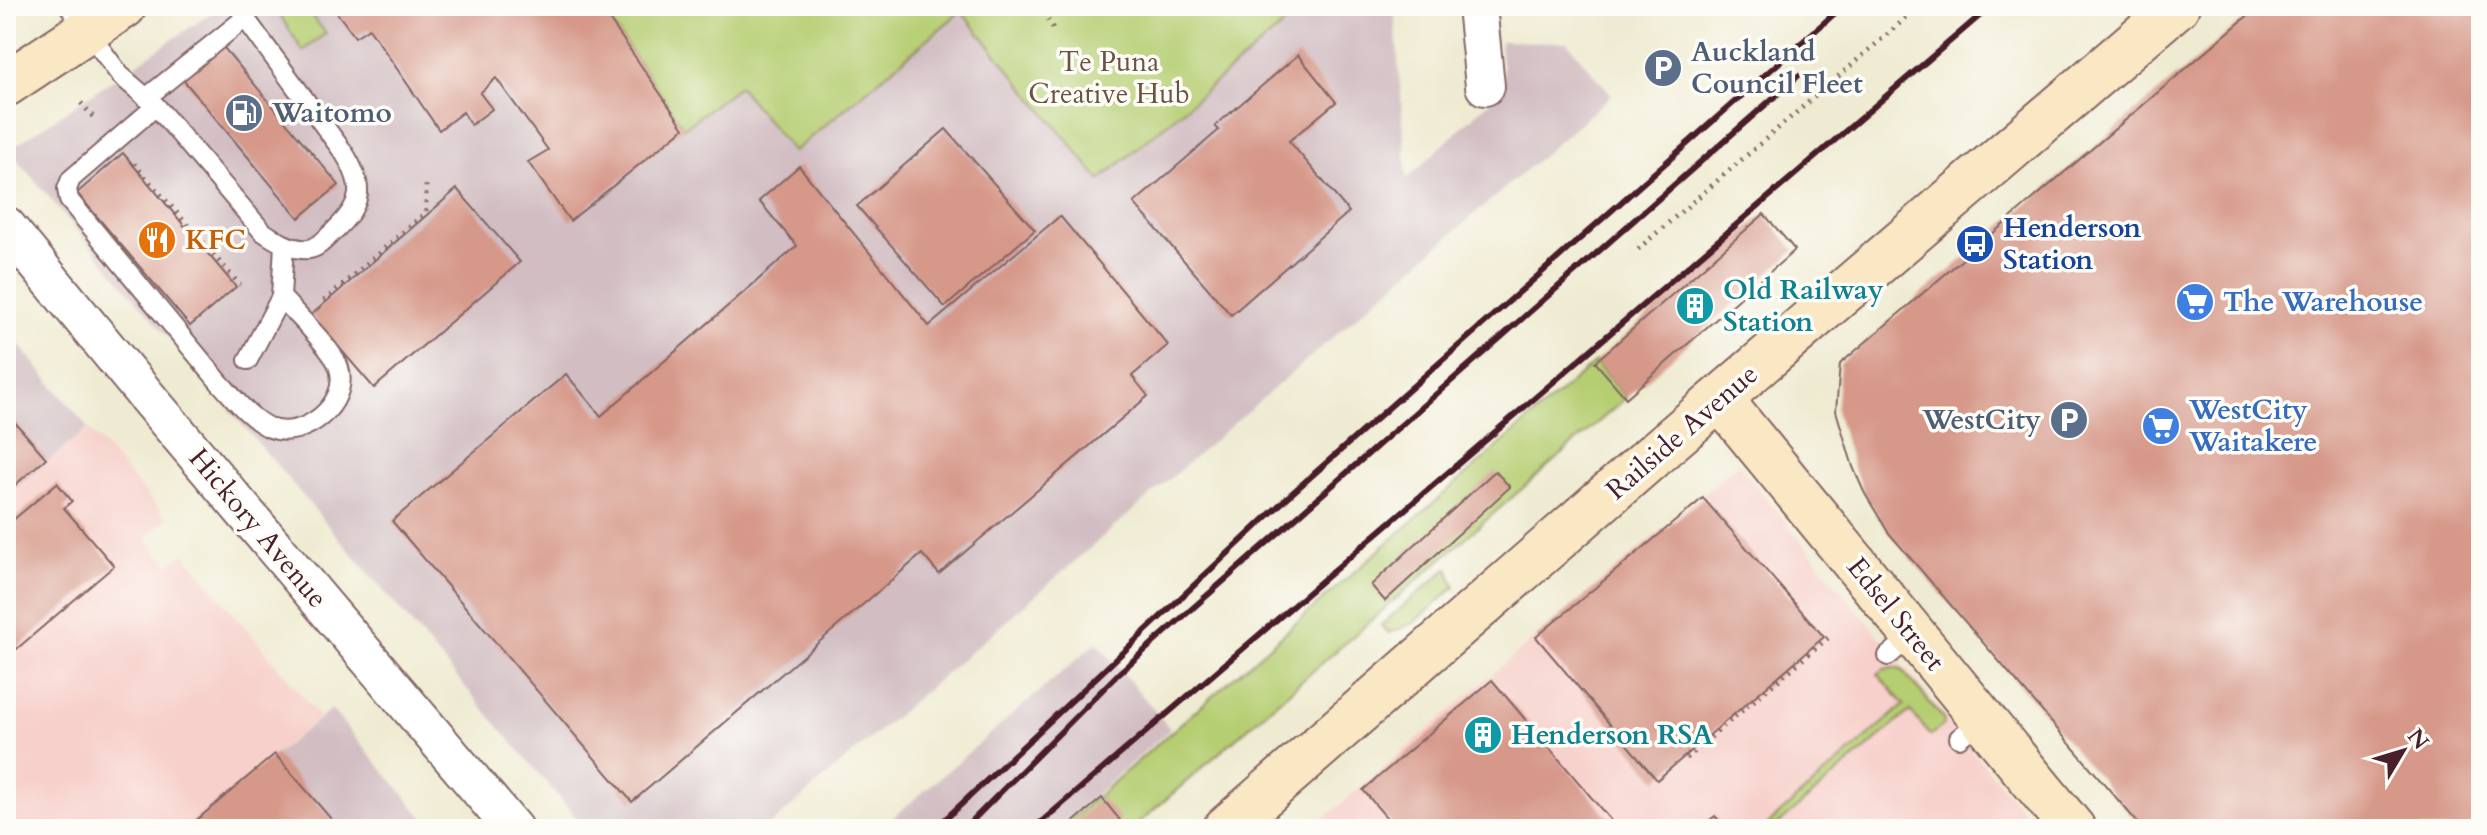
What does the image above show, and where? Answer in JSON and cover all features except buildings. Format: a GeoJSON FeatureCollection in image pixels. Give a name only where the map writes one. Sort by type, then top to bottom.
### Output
{"type":"FeatureCollection","features":[{"type":"Feature","properties":{"kind":"main road"},"geometry":{"type":"LineString","coordinates":[[6,84],[78,19],[124,6]]}},
{"type":"Feature","properties":{"kind":"main road","name":"Railside Avenue"},"geometry":{"type":"LineString","coordinates":[[1225,829],[2177,6]]}},
{"type":"Feature","properties":{"kind":"main road","name":"Edsel Street"},"geometry":{"type":"LineString","coordinates":[[1720,399],[1900,646],[1970,729],[2073,829]]}},
{"type":"Feature","properties":{"kind":"street"},"geometry":{"type":"LineString","coordinates":[[1477,6],[1485,86]]}},
{"type":"Feature","properties":{"kind":"street","name":"Hickory Avenue"},"geometry":{"type":"LineString","coordinates":[[6,226],[513,829]]}},
{"type":"Feature","properties":{"kind":"lane"},"geometry":{"type":"LineString","coordinates":[[78,19],[120,75],[151,102],[262,231],[284,245],[309,249],[319,244],[351,214],[357,202],[356,176],[344,153],[242,12],[151,102],[114,140],[71,179],[67,189],[75,210],[246,411],[272,429],[292,432],[300,430],[333,406],[341,385],[340,370],[327,350],[281,297]]}},
{"type":"Feature","properties":{"kind":"lane"},"geometry":{"type":"LineString","coordinates":[[248,360],[281,297],[284,245]]}},
{"type":"Feature","properties":{"kind":"path"},"geometry":{"type":"LineString","coordinates":[[1039,6],[1056,33]]}},
{"type":"Feature","properties":{"kind":"path"},"geometry":{"type":"LineString","coordinates":[[1638,249],[1920,6]]}},
{"type":"Feature","properties":{"kind":"path"},"geometry":{"type":"LineString","coordinates":[[81,103],[240,285]]}},
{"type":"Feature","properties":{"kind":"path"},"geometry":{"type":"LineString","coordinates":[[316,308],[426,212],[426,180]]}},
{"type":"Feature","properties":{"kind":"path"},"geometry":{"type":"LineString","coordinates":[[1686,758],[1828,638]]}},
{"type":"Feature","properties":{"kind":"shaded area"},"geometry":{"type":"Polygon","coordinates":[[[222,6],[600,6],[683,127],[739,86],[793,152],[960,11],[1100,179],[1306,6],[1394,6],[1407,179],[1494,97],[1504,83],[1500,41],[1567,42],[1612,95],[766,829],[586,829],[9,150],[222,6]]]}},
{"type":"Feature","properties":{"kind":"shaded area"},"geometry":{"type":"Polygon","coordinates":[[[6,329],[88,428],[6,496],[6,329]]]}},
{"type":"Feature","properties":{"kind":"shaded area"},"geometry":{"type":"Polygon","coordinates":[[[88,428],[167,518],[145,538],[169,565],[184,554],[320,717],[184,829],[6,829],[6,496],[88,428]]]}},
{"type":"Feature","properties":{"kind":"shaded area"},"geometry":{"type":"Polygon","coordinates":[[[1738,464],[2037,829],[1312,829],[1738,464]]]}},
{"type":"Feature","properties":{"kind":"shaded area"},"geometry":{"type":"Polygon","coordinates":[[[1097,642],[1170,729],[1056,829],[880,829],[1097,642]]]}},
{"type":"Feature","properties":{"kind":"shaded area"},"geometry":{"type":"Polygon","coordinates":[[[331,709],[433,829],[184,829],[331,709]]]}},
{"type":"Feature","properties":{"kind":"green space"},"geometry":{"type":"Polygon","coordinates":[[[274,6],[303,6],[326,33],[303,51],[274,6]]]}},
{"type":"Feature","properties":{"kind":"green space","name":"Te Puna Creative Hub"},"geometry":{"type":"Polygon","coordinates":[[[600,6],[1306,6],[1100,180],[961,11],[793,152],[739,86],[684,128],[600,6]]]}},
{"type":"Feature","properties":{"kind":"green space"},"geometry":{"type":"Polygon","coordinates":[[[1595,362],[1626,398],[1132,829],[1060,829],[1595,362]]]}},
{"type":"Feature","properties":{"kind":"green space"},"geometry":{"type":"Polygon","coordinates":[[[1448,568],[1455,587],[1414,623],[1389,633],[1381,625],[1448,568]]]}},
{"type":"Feature","properties":{"kind":"green space"},"geometry":{"type":"Polygon","coordinates":[[[1884,669],[1902,670],[1943,718],[1944,724],[1931,736],[1910,711],[1773,829],[1767,825],[1904,705],[1878,674],[1884,669]]]}},
{"type":"Feature","properties":{"kind":"railway"},"geometry":{"type":"LineString","coordinates":[[935,829],[1290,495],[1843,6]]}},
{"type":"Feature","properties":{"kind":"railway"},"geometry":{"type":"LineString","coordinates":[[1033,829],[1991,6]]}},
{"type":"Feature","properties":{"kind":"railway"},"geometry":{"type":"LineString","coordinates":[[964,829],[1119,673],[1798,76]]}},
{"type":"Feature","properties":{"kind":"place","name":"Auckland Council Fleet"},"geometry":{"type":"Point","coordinates":[1663,68]}},
{"type":"Feature","properties":{"kind":"place","name":"Waitomo"},"geometry":{"type":"Point","coordinates":[244,113]}},
{"type":"Feature","properties":{"kind":"place","name":"KFC"},"geometry":{"type":"Point","coordinates":[157,240]}},
{"type":"Feature","properties":{"kind":"place","name":"Henderson Station"},"geometry":{"type":"Point","coordinates":[1975,244]}},
{"type":"Feature","properties":{"kind":"place","name":"The Warehouse"},"geometry":{"type":"Point","coordinates":[2195,302]}},
{"type":"Feature","properties":{"kind":"place","name":"Old Railway Station"},"geometry":{"type":"Point","coordinates":[1695,306]}},
{"type":"Feature","properties":{"kind":"place","name":"WestCity"},"geometry":{"type":"Point","coordinates":[2069,420]}},
{"type":"Feature","properties":{"kind":"place","name":"WestCity Waitakere"},"geometry":{"type":"Point","coordinates":[2161,426]}},
{"type":"Feature","properties":{"kind":"place","name":"Henderson RSA"},"geometry":{"type":"Point","coordinates":[1483,735]}}]}
